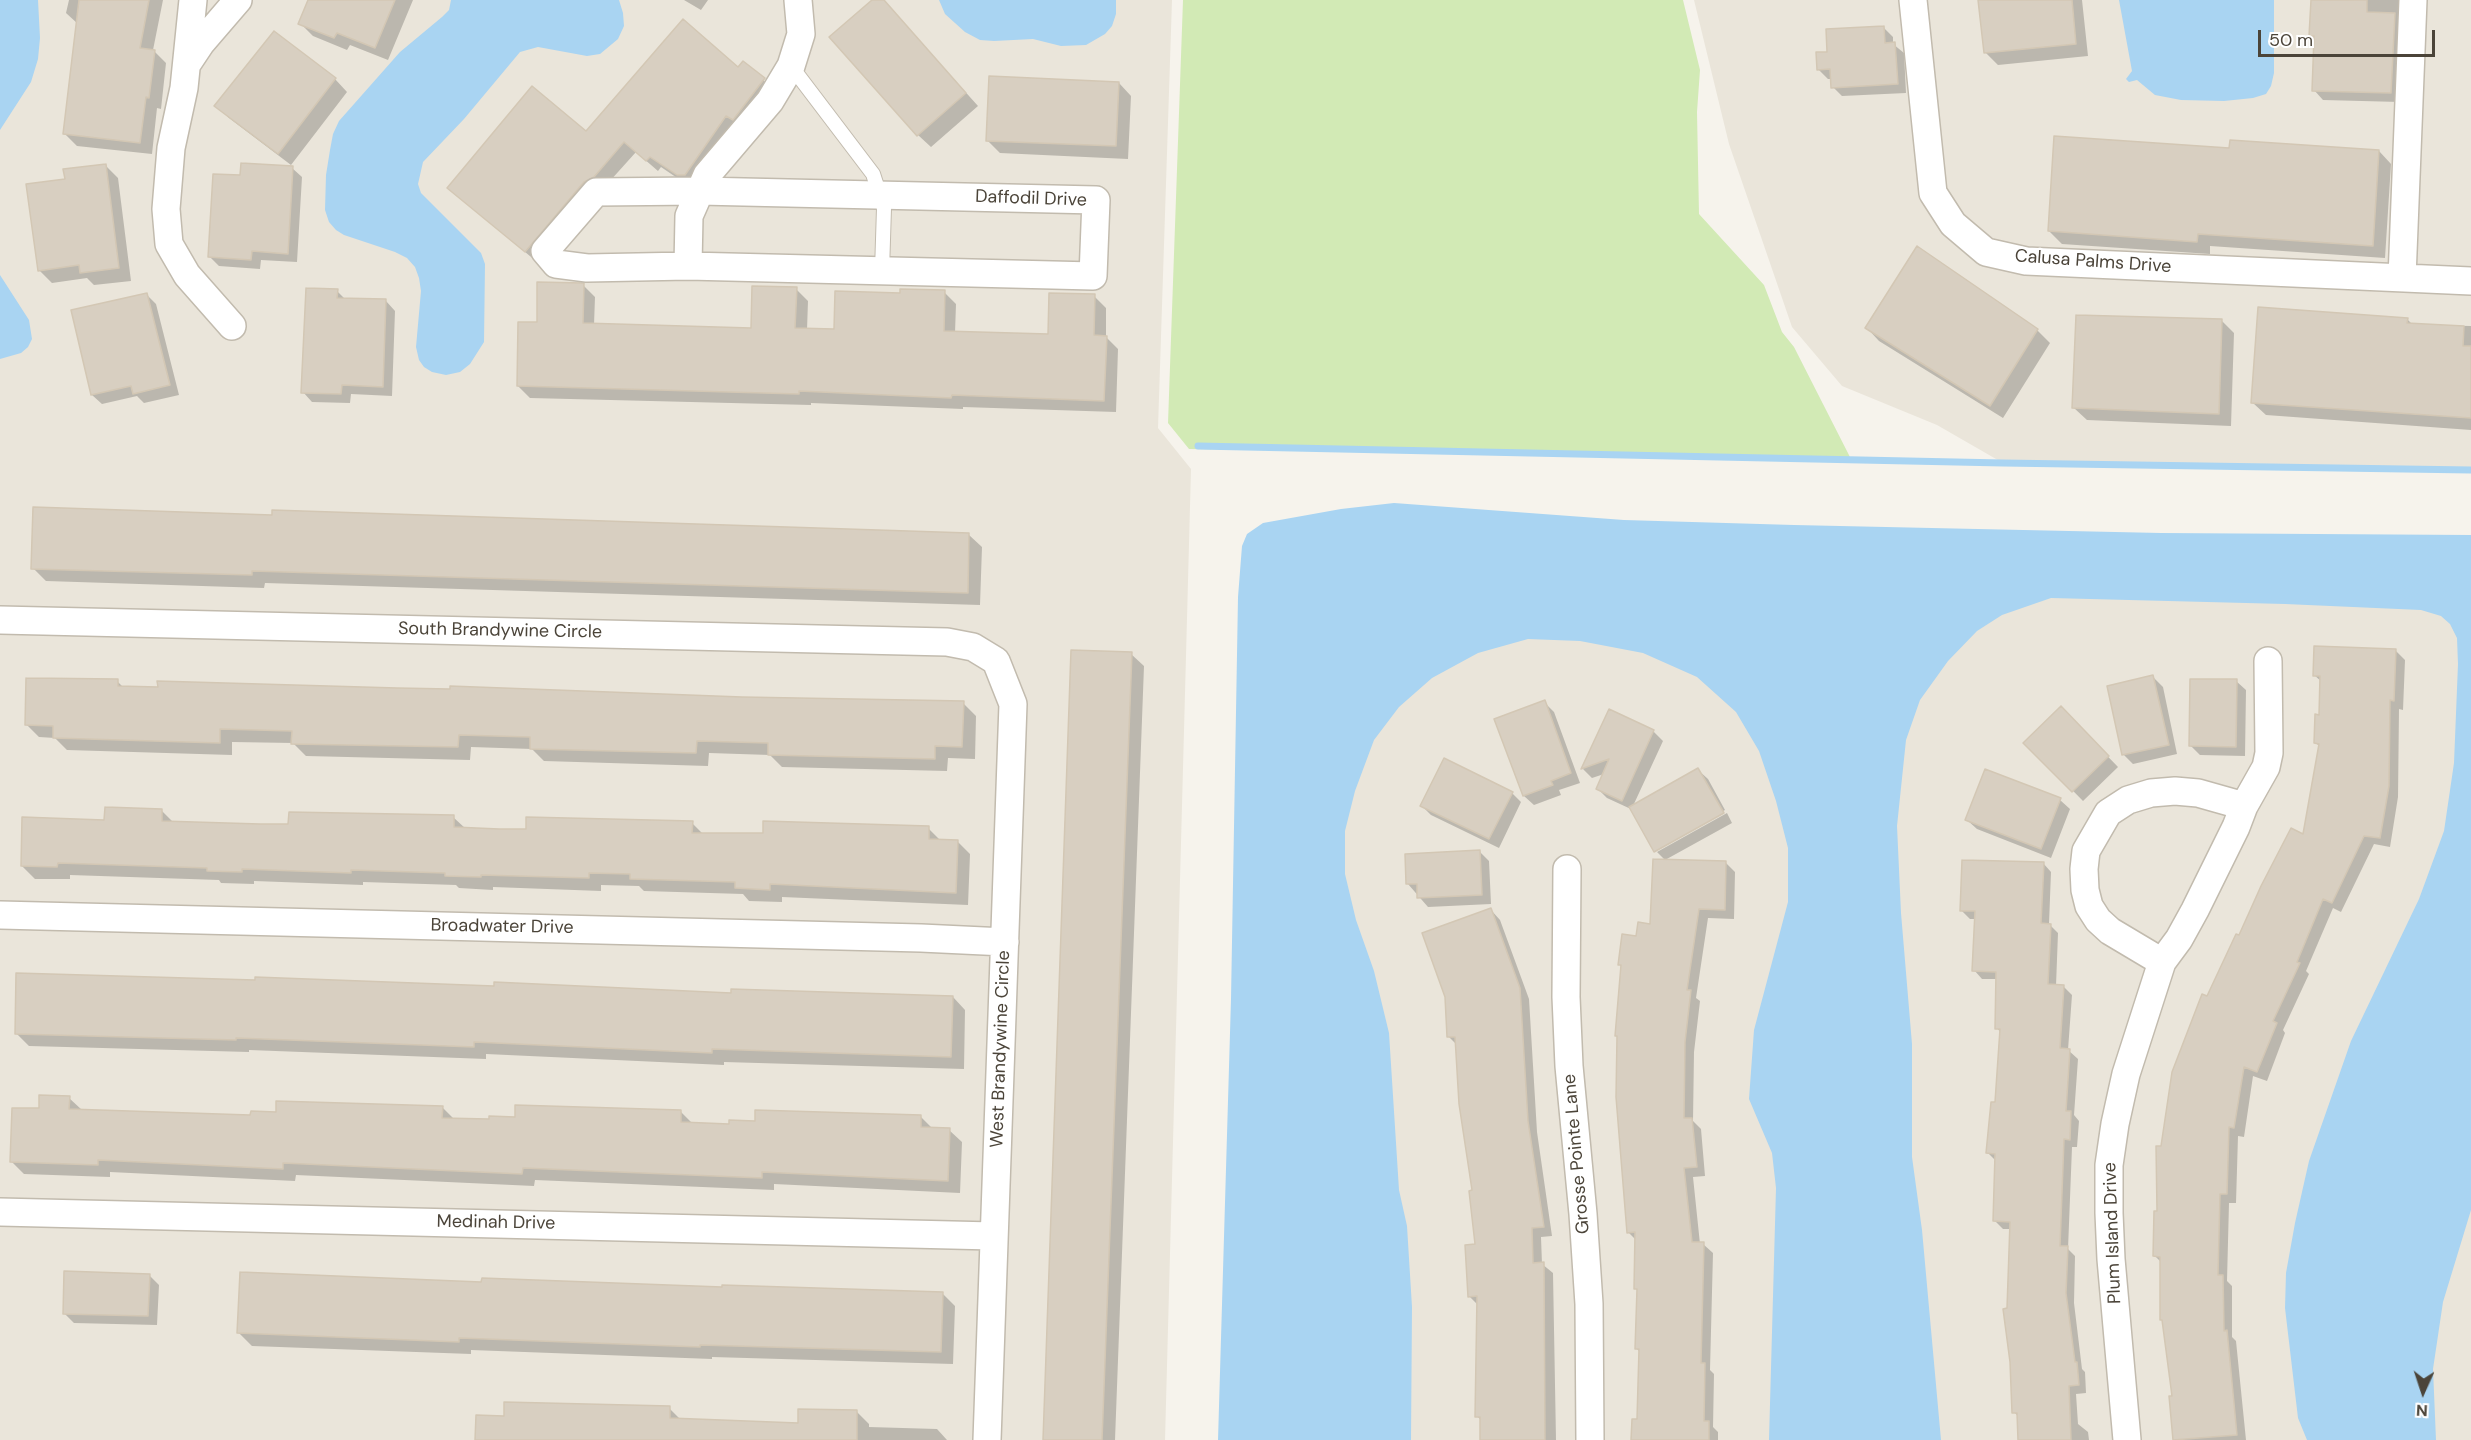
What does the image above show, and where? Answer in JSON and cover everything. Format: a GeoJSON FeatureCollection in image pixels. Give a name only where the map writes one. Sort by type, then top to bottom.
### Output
{"type":"FeatureCollection","features":[{"type":"Feature","properties":{"kind":"street"},"geometry":{"type":"LineString","coordinates":[[192,0],[184,88],[171,148],[166,209],[170,244],[187,275],[232,326]]}},
{"type":"Feature","properties":{"kind":"street"},"geometry":{"type":"LineString","coordinates":[[187,65],[201,43],[238,0]]}},
{"type":"Feature","properties":{"kind":"street"},"geometry":{"type":"LineString","coordinates":[[688,266],[689,216],[707,175],[770,100],[791,66],[801,33],[798,0]]}},
{"type":"Feature","properties":{"kind":"street","name":"Calusa Palms Drive"},"geometry":{"type":"LineString","coordinates":[[1912,0],[1933,193],[1953,224],[1986,252],[2026,261],[2471,281]]}},
{"type":"Feature","properties":{"kind":"street"},"geometry":{"type":"LineString","coordinates":[[2402,278],[2413,0]]}},
{"type":"Feature","properties":{"kind":"street","name":"Daffodil Drive"},"geometry":{"type":"LineString","coordinates":[[700,191],[881,195],[1096,200],[1093,276],[688,266],[577,267],[556,264],[545,251],[596,192],[700,191]]}},
{"type":"Feature","properties":{"kind":"street","name":"South Brandywine Circle"},"geometry":{"type":"LineString","coordinates":[[0,620],[947,642],[973,647],[996,661]]}},
{"type":"Feature","properties":{"kind":"street","name":"West Brandywine Circle"},"geometry":{"type":"LineString","coordinates":[[987,1440],[1013,704],[996,661]]}},
{"type":"Feature","properties":{"kind":"street","name":"Plum Island Drive"},"geometry":{"type":"LineString","coordinates":[[2127,1440],[2111,1259],[2109,1165],[2126,1074],[2162,962],[2179,939],[2195,910],[2244,806],[2266,767],[2269,753],[2268,661]]}},
{"type":"Feature","properties":{"kind":"street"},"geometry":{"type":"LineString","coordinates":[[2162,962],[2110,932],[2098,920],[2089,906],[2085,890],[2086,851],[2108,813],[2128,800],[2151,793],[2175,791],[2198,793],[2244,806]]}},
{"type":"Feature","properties":{"kind":"street","name":"Grosse Pointe Lane"},"geometry":{"type":"LineString","coordinates":[[1567,869],[1566,1008],[1589,1304],[1590,1440]]}},
{"type":"Feature","properties":{"kind":"street","name":"Broadwater Drive"},"geometry":{"type":"LineString","coordinates":[[0,915],[1005,942]]}},
{"type":"Feature","properties":{"kind":"street","name":"Medinah Drive"},"geometry":{"type":"LineString","coordinates":[[0,1212],[993,1236]]}},
{"type":"Feature","properties":{"kind":"lane"},"geometry":{"type":"LineString","coordinates":[[791,66],[873,174],[885,208],[882,271]]}},
{"type":"Feature","properties":{"kind":"shaded area"},"geometry":{"type":"Polygon","coordinates":[[[0,0],[1172,0],[1158,428],[1191,469],[1165,1440],[0,1440],[0,0]]]}},
{"type":"Feature","properties":{"kind":"shaded area"},"geometry":{"type":"Polygon","coordinates":[[[1694,0],[2471,0],[2471,470],[2003,463],[1937,425],[1842,386],[1792,327],[1729,144],[1694,0]]]}},
{"type":"Feature","properties":{"kind":"shaded area"},"geometry":{"type":"Polygon","coordinates":[[[2471,573],[2471,1440],[1282,1440],[1330,582],[2471,573]]]}},
{"type":"Feature","properties":{"kind":"green space"},"geometry":{"type":"Polygon","coordinates":[[[1183,0],[1683,0],[1700,70],[1697,112],[1699,214],[1764,285],[1782,332],[1794,347],[1851,459],[1189,449],[1168,423],[1183,0]]]}},
{"type":"Feature","properties":{"kind":"water"},"geometry":{"type":"Polygon","coordinates":[[[0,0],[38,0],[40,38],[38,59],[31,82],[0,130],[0,0]]]}},
{"type":"Feature","properties":{"kind":"water"},"geometry":{"type":"Polygon","coordinates":[[[451,0],[619,0],[624,26],[618,39],[600,54],[587,56],[538,47],[520,52],[464,119],[423,162],[418,184],[421,193],[481,253],[485,264],[484,342],[470,364],[460,372],[446,375],[432,372],[419,360],[416,347],[421,291],[415,267],[407,258],[395,252],[344,235],[336,230],[329,222],[325,210],[326,175],[333,134],[339,121],[400,52],[449,10],[451,0]]]}},
{"type":"Feature","properties":{"kind":"water"},"geometry":{"type":"Polygon","coordinates":[[[939,0],[1116,0],[1116,14],[1112,26],[1105,34],[1086,45],[1061,46],[1033,39],[980,40],[965,32],[945,14],[939,0]]]}},
{"type":"Feature","properties":{"kind":"water"},"geometry":{"type":"Polygon","coordinates":[[[2119,0],[2274,0],[2274,73],[2271,86],[2266,94],[2253,98],[2224,101],[2181,100],[2155,95],[2137,80],[2129,82],[2126,79],[2132,71],[2119,0]]]}},
{"type":"Feature","properties":{"kind":"water"},"geometry":{"type":"Polygon","coordinates":[[[0,275],[29,320],[32,339],[21,353],[0,359],[0,275]]]}},
{"type":"Feature","properties":{"kind":"water"},"geometry":{"type":"Polygon","coordinates":[[[1394,503],[1624,520],[2161,533],[2471,535],[2471,1210],[2443,1302],[2433,1369],[2436,1440],[2307,1440],[2298,1418],[2285,1308],[2286,1273],[2309,1161],[2351,1041],[2419,899],[2444,831],[2454,763],[2457,638],[2450,624],[2441,616],[2421,610],[2051,598],[2002,615],[1977,631],[1948,661],[1920,700],[1906,740],[1897,826],[1901,913],[1912,1044],[1912,1157],[1922,1230],[1941,1440],[1769,1440],[1776,1188],[1772,1153],[1749,1099],[1754,1030],[1788,902],[1788,848],[1776,801],[1759,751],[1736,712],[1697,677],[1643,653],[1580,641],[1528,639],[1478,653],[1432,678],[1399,707],[1374,740],[1355,791],[1345,831],[1345,874],[1356,920],[1374,971],[1389,1033],[1399,1190],[1407,1226],[1412,1307],[1411,1440],[1218,1440],[1231,999],[1238,597],[1242,546],[1247,534],[1263,523],[1341,509],[1394,503]]]}},
{"type":"Feature","properties":{"kind":"building"},"geometry":{"type":"Polygon","coordinates":[[[79,0],[149,0],[140,48],[155,50],[140,143],[63,134],[79,0]]]}},
{"type":"Feature","properties":{"kind":"building"},"geometry":{"type":"Polygon","coordinates":[[[308,0],[395,0],[375,48],[337,33],[334,38],[298,24],[308,0]]]}},
{"type":"Feature","properties":{"kind":"building"},"geometry":{"type":"Polygon","coordinates":[[[872,0],[884,0],[966,93],[917,136],[829,37],[872,0]]]}},
{"type":"Feature","properties":{"kind":"building"},"geometry":{"type":"Polygon","coordinates":[[[1978,0],[2072,0],[2076,44],[1984,53],[1978,0]]]}},
{"type":"Feature","properties":{"kind":"building"},"geometry":{"type":"Polygon","coordinates":[[[2311,0],[2367,0],[2367,12],[2395,13],[2391,93],[2312,91],[2314,36],[2309,36],[2311,0]]]}},
{"type":"Feature","properties":{"kind":"building"},"geometry":{"type":"Polygon","coordinates":[[[683,19],[738,67],[743,61],[765,78],[733,120],[726,116],[685,175],[677,175],[650,157],[646,161],[624,142],[594,177],[584,182],[525,252],[447,188],[532,86],[586,131],[683,19]]]}},
{"type":"Feature","properties":{"kind":"building"},"geometry":{"type":"Polygon","coordinates":[[[1884,26],[1885,43],[1895,42],[1898,84],[1831,88],[1830,69],[1817,70],[1816,52],[1827,52],[1826,29],[1884,26]]]}},
{"type":"Feature","properties":{"kind":"building"},"geometry":{"type":"Polygon","coordinates":[[[274,31],[336,78],[278,154],[214,106],[274,31]]]}},
{"type":"Feature","properties":{"kind":"building"},"geometry":{"type":"Polygon","coordinates":[[[989,76],[1119,82],[1116,146],[986,141],[989,76]]]}},
{"type":"Feature","properties":{"kind":"building"},"geometry":{"type":"Polygon","coordinates":[[[2054,136],[2229,148],[2230,140],[2379,150],[2373,246],[2198,234],[2197,242],[2048,231],[2054,136]]]}},
{"type":"Feature","properties":{"kind":"building"},"geometry":{"type":"Polygon","coordinates":[[[241,163],[293,166],[288,254],[252,251],[251,260],[208,257],[213,174],[240,175],[241,163]]]}},
{"type":"Feature","properties":{"kind":"building"},"geometry":{"type":"Polygon","coordinates":[[[106,164],[119,268],[80,273],[79,265],[38,271],[26,184],[65,179],[63,169],[106,164]]]}},
{"type":"Feature","properties":{"kind":"building"},"geometry":{"type":"Polygon","coordinates":[[[1917,246],[2038,329],[1990,406],[1865,328],[1917,246]]]}},
{"type":"Feature","properties":{"kind":"building"},"geometry":{"type":"Polygon","coordinates":[[[537,282],[584,283],[583,323],[751,328],[752,286],[797,287],[795,328],[834,329],[835,291],[900,293],[900,289],[945,290],[944,331],[1048,334],[1049,293],[1095,294],[1094,335],[1107,336],[1104,401],[952,395],[951,398],[799,391],[799,394],[517,386],[518,322],[537,322],[537,282]]]}},
{"type":"Feature","properties":{"kind":"building"},"geometry":{"type":"Polygon","coordinates":[[[306,288],[338,289],[337,298],[386,299],[383,387],[342,385],[341,394],[301,393],[306,288]]]}},
{"type":"Feature","properties":{"kind":"building"},"geometry":{"type":"Polygon","coordinates":[[[147,293],[170,385],[133,394],[131,386],[91,395],[71,310],[147,293]]]}},
{"type":"Feature","properties":{"kind":"building"},"geometry":{"type":"Polygon","coordinates":[[[2258,307],[2408,318],[2407,323],[2464,326],[2463,346],[2471,346],[2471,418],[2251,403],[2258,307]]]}},
{"type":"Feature","properties":{"kind":"building"},"geometry":{"type":"Polygon","coordinates":[[[2076,315],[2222,319],[2219,414],[2072,408],[2076,315]]]}},
{"type":"Feature","properties":{"kind":"building"},"geometry":{"type":"Polygon","coordinates":[[[33,507],[272,515],[272,510],[969,533],[968,593],[252,571],[252,575],[31,569],[33,507]]]}},
{"type":"Feature","properties":{"kind":"building"},"geometry":{"type":"Polygon","coordinates":[[[2314,646],[2396,649],[2394,701],[2390,700],[2389,786],[2380,838],[2364,836],[2332,903],[2323,899],[2297,962],[2300,963],[2273,1021],[2277,1023],[2257,1072],[2244,1067],[2234,1128],[2229,1127],[2227,1194],[2220,1194],[2218,1275],[2223,1275],[2224,1331],[2227,1330],[2237,1435],[2173,1440],[2169,1396],[2172,1396],[2162,1320],[2160,1320],[2160,1257],[2153,1256],[2154,1211],[2157,1211],[2156,1146],[2161,1146],[2172,1072],[2202,994],[2207,996],[2291,828],[2303,834],[2319,744],[2314,743],[2315,714],[2319,715],[2320,676],[2313,676],[2314,646]]]}},
{"type":"Feature","properties":{"kind":"building"},"geometry":{"type":"Polygon","coordinates":[[[1071,650],[1132,652],[1102,1440],[1043,1440],[1071,650]]]}},
{"type":"Feature","properties":{"kind":"building"},"geometry":{"type":"Polygon","coordinates":[[[2153,675],[2169,745],[2122,755],[2107,686],[2153,675]]]}},
{"type":"Feature","properties":{"kind":"building"},"geometry":{"type":"Polygon","coordinates":[[[26,678],[118,679],[118,686],[158,687],[157,681],[450,689],[450,686],[742,697],[964,701],[962,747],[935,746],[935,759],[768,755],[768,743],[697,741],[696,753],[530,749],[530,737],[459,735],[458,747],[291,744],[292,731],[220,729],[220,743],[53,738],[53,726],[25,725],[26,678]]]}},
{"type":"Feature","properties":{"kind":"building"},"geometry":{"type":"Polygon","coordinates":[[[2190,679],[2237,679],[2236,747],[2189,746],[2190,679]]]}},
{"type":"Feature","properties":{"kind":"building"},"geometry":{"type":"Polygon","coordinates":[[[1545,700],[1571,773],[1551,781],[1553,785],[1523,796],[1494,719],[1545,700]]]}},
{"type":"Feature","properties":{"kind":"building"},"geometry":{"type":"Polygon","coordinates":[[[2061,706],[2109,756],[2072,792],[2023,743],[2061,706]]]}},
{"type":"Feature","properties":{"kind":"building"},"geometry":{"type":"Polygon","coordinates":[[[1609,709],[1654,730],[1622,801],[1596,789],[1609,759],[1581,769],[1609,709]]]}},
{"type":"Feature","properties":{"kind":"building"},"geometry":{"type":"Polygon","coordinates":[[[1444,758],[1513,792],[1489,839],[1420,806],[1444,758]]]}},
{"type":"Feature","properties":{"kind":"building"},"geometry":{"type":"Polygon","coordinates":[[[1698,768],[1724,813],[1654,852],[1629,807],[1698,768]]]}},
{"type":"Feature","properties":{"kind":"building"},"geometry":{"type":"Polygon","coordinates":[[[1985,769],[2061,798],[2041,849],[1965,820],[1985,769]]]}},
{"type":"Feature","properties":{"kind":"building"},"geometry":{"type":"Polygon","coordinates":[[[105,807],[162,809],[162,821],[260,824],[288,824],[289,812],[454,815],[454,827],[499,829],[526,829],[526,817],[693,821],[692,833],[763,833],[763,821],[929,826],[929,839],[958,840],[956,893],[770,884],[770,890],[735,888],[735,882],[630,879],[630,874],[589,873],[589,878],[481,875],[481,877],[445,876],[445,873],[351,870],[351,873],[242,869],[242,872],[207,871],[207,868],[58,863],[57,867],[21,866],[22,817],[104,820],[105,807]]]}},
{"type":"Feature","properties":{"kind":"building"},"geometry":{"type":"Polygon","coordinates":[[[1480,850],[1482,895],[1417,898],[1417,884],[1406,884],[1405,854],[1480,850]]]}},
{"type":"Feature","properties":{"kind":"building"},"geometry":{"type":"Polygon","coordinates":[[[1653,859],[1726,861],[1725,910],[1699,909],[1687,990],[1691,990],[1685,1042],[1684,1118],[1692,1118],[1697,1167],[1684,1168],[1692,1242],[1704,1242],[1701,1363],[1705,1363],[1704,1421],[1709,1421],[1709,1440],[1631,1440],[1632,1419],[1637,1419],[1639,1349],[1635,1349],[1637,1289],[1634,1289],[1635,1232],[1627,1233],[1616,1097],[1617,1036],[1615,1036],[1621,965],[1618,965],[1622,934],[1636,936],[1638,922],[1650,924],[1653,859]]]}},
{"type":"Feature","properties":{"kind":"building"},"geometry":{"type":"Polygon","coordinates":[[[1962,860],[2044,862],[2041,923],[2051,924],[2048,984],[2064,985],[2060,1048],[2070,1049],[2066,1111],[2071,1111],[2070,1140],[2064,1139],[2060,1246],[2068,1246],[2066,1293],[2079,1385],[2069,1386],[2071,1440],[2018,1440],[2017,1413],[2012,1413],[2010,1362],[2003,1309],[2007,1308],[2010,1222],[1993,1221],[1995,1154],[1986,1153],[1991,1102],[1995,1102],[2000,1029],[1995,1029],[1996,972],[1972,971],[1975,911],[1960,911],[1962,860]]]}},
{"type":"Feature","properties":{"kind":"building"},"geometry":{"type":"Polygon","coordinates":[[[1491,908],[1520,988],[1528,1121],[1544,1227],[1532,1228],[1533,1263],[1544,1262],[1545,1440],[1480,1440],[1480,1417],[1475,1417],[1477,1296],[1468,1297],[1465,1245],[1475,1244],[1469,1191],[1472,1190],[1459,1104],[1455,1037],[1447,1037],[1445,997],[1422,933],[1491,908]]]}},
{"type":"Feature","properties":{"kind":"building"},"geometry":{"type":"Polygon","coordinates":[[[16,973],[255,980],[255,977],[494,986],[494,982],[731,993],[731,989],[953,996],[951,1057],[712,1049],[712,1053],[474,1042],[474,1047],[236,1038],[236,1040],[15,1034],[16,973]]]}},
{"type":"Feature","properties":{"kind":"building"},"geometry":{"type":"Polygon","coordinates":[[[39,1095],[70,1096],[69,1109],[250,1115],[251,1111],[276,1112],[276,1101],[443,1106],[442,1118],[515,1117],[515,1105],[681,1110],[681,1122],[729,1124],[729,1120],[755,1121],[755,1110],[921,1115],[921,1127],[950,1128],[948,1181],[762,1172],[762,1178],[523,1168],[522,1174],[283,1163],[283,1169],[98,1160],[98,1165],[10,1162],[12,1108],[39,1108],[39,1095]]]}},
{"type":"Feature","properties":{"kind":"building"},"geometry":{"type":"Polygon","coordinates":[[[64,1271],[150,1274],[148,1316],[63,1314],[64,1271]]]}},
{"type":"Feature","properties":{"kind":"building"},"geometry":{"type":"Polygon","coordinates":[[[240,1272],[481,1282],[482,1278],[943,1292],[941,1352],[700,1345],[700,1347],[459,1338],[459,1342],[237,1333],[240,1272]]]}},
{"type":"Feature","properties":{"kind":"building"},"geometry":{"type":"Polygon","coordinates":[[[504,1402],[670,1406],[670,1418],[798,1423],[798,1409],[857,1410],[857,1440],[475,1440],[476,1415],[504,1416],[504,1402]]]}},
{"type":"Feature","properties":{"kind":"waterway"},"geometry":{"type":"LineString","coordinates":[[1198,446],[2003,463],[2471,470]]}}]}
